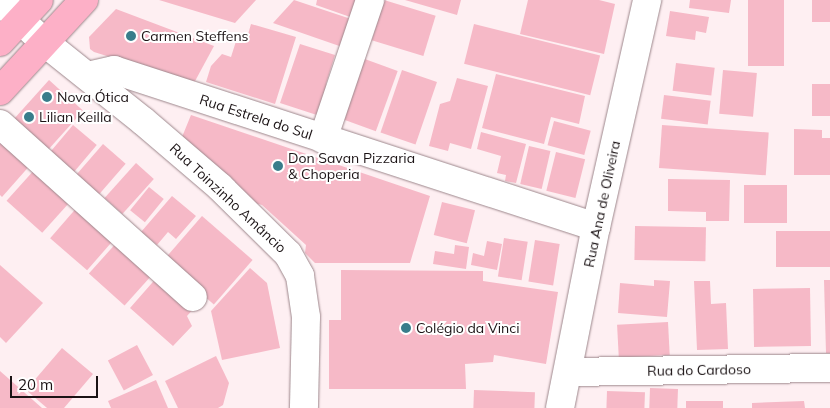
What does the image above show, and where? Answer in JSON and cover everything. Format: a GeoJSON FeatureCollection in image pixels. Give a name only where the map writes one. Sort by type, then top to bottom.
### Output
{"type":"FeatureCollection","features":[{"type":"Feature","properties":{"kind":"main road"},"geometry":{"type":"LineString","coordinates":[[0,42],[39,0]]}},
{"type":"Feature","properties":{"kind":"main road"},"geometry":{"type":"LineString","coordinates":[[0,91],[84,0]]}},
{"type":"Feature","properties":{"kind":"street"},"geometry":{"type":"LineString","coordinates":[[323,139],[370,0]]}},
{"type":"Feature","properties":{"kind":"street","name":"Rua Ana de Oliveira"},"geometry":{"type":"LineString","coordinates":[[560,408],[596,227],[647,0]]}},
{"type":"Feature","properties":{"kind":"street","name":"Rua Toinzinho Amâncio"},"geometry":{"type":"LineString","coordinates":[[0,1],[44,42],[88,76],[220,187],[288,254],[300,276],[306,317],[304,408]]}},
{"type":"Feature","properties":{"kind":"street","name":"Rua Estrela do Sul"},"geometry":{"type":"LineString","coordinates":[[88,76],[114,70],[596,227]]}},
{"type":"Feature","properties":{"kind":"street"},"geometry":{"type":"LineString","coordinates":[[0,124],[193,297]]}},
{"type":"Feature","properties":{"kind":"street","name":"Rua do Cardoso"},"geometry":{"type":"LineString","coordinates":[[568,372],[830,368]]}},
{"type":"Feature","properties":{"kind":"building"},"geometry":{"type":"Polygon","coordinates":[[[159,0],[256,0],[235,23],[159,0]]]}},
{"type":"Feature","properties":{"kind":"building"},"geometry":{"type":"Polygon","coordinates":[[[294,0],[357,21],[348,49],[273,23],[294,0]]]}},
{"type":"Feature","properties":{"kind":"building"},"geometry":{"type":"Polygon","coordinates":[[[317,0],[359,0],[353,18],[316,5],[317,0]]]}},
{"type":"Feature","properties":{"kind":"building"},"geometry":{"type":"Polygon","coordinates":[[[384,0],[436,16],[423,56],[372,40],[384,0]]]}},
{"type":"Feature","properties":{"kind":"building"},"geometry":{"type":"Polygon","coordinates":[[[405,0],[461,0],[457,15],[405,0]]]}},
{"type":"Feature","properties":{"kind":"building"},"geometry":{"type":"Polygon","coordinates":[[[528,0],[599,0],[615,4],[604,54],[520,34],[528,0]]]}},
{"type":"Feature","properties":{"kind":"building"},"geometry":{"type":"Polygon","coordinates":[[[690,0],[731,0],[729,13],[689,8],[690,0]]]}},
{"type":"Feature","properties":{"kind":"building"},"geometry":{"type":"Polygon","coordinates":[[[748,0],[784,0],[784,66],[748,66],[748,0]]]}},
{"type":"Feature","properties":{"kind":"building"},"geometry":{"type":"Polygon","coordinates":[[[812,0],[830,0],[830,22],[812,22],[812,0]]]}},
{"type":"Feature","properties":{"kind":"building"},"geometry":{"type":"Polygon","coordinates":[[[116,9],[214,46],[194,83],[94,52],[90,49],[89,37],[116,9]]]}},
{"type":"Feature","properties":{"kind":"building"},"geometry":{"type":"Polygon","coordinates":[[[670,11],[709,17],[706,33],[696,31],[695,40],[666,36],[670,11]]]}},
{"type":"Feature","properties":{"kind":"building"},"geometry":{"type":"Polygon","coordinates":[[[251,24],[296,37],[275,104],[206,82],[211,66],[222,54],[231,57],[238,35],[247,38],[251,24]]]}},
{"type":"Feature","properties":{"kind":"building"},"geometry":{"type":"Polygon","coordinates":[[[474,24],[600,55],[590,95],[464,64],[474,24]]]}},
{"type":"Feature","properties":{"kind":"building"},"geometry":{"type":"Polygon","coordinates":[[[300,44],[335,55],[326,84],[333,87],[323,117],[280,103],[300,44]]]}},
{"type":"Feature","properties":{"kind":"building"},"geometry":{"type":"Polygon","coordinates":[[[362,58],[398,71],[376,131],[340,118],[362,58]]]}},
{"type":"Feature","properties":{"kind":"building"},"geometry":{"type":"Polygon","coordinates":[[[676,63],[715,68],[711,96],[673,91],[676,63]]]}},
{"type":"Feature","properties":{"kind":"building"},"geometry":{"type":"Polygon","coordinates":[[[402,70],[437,82],[415,144],[381,132],[402,70]]]}},
{"type":"Feature","properties":{"kind":"building"},"geometry":{"type":"Polygon","coordinates":[[[723,70],[757,73],[753,117],[719,114],[723,70]]]}},
{"type":"Feature","properties":{"kind":"building"},"geometry":{"type":"Polygon","coordinates":[[[496,74],[585,96],[579,124],[551,117],[544,144],[482,128],[496,74]]]}},
{"type":"Feature","properties":{"kind":"building"},"geometry":{"type":"Polygon","coordinates":[[[457,78],[488,86],[471,149],[450,143],[448,151],[429,146],[440,104],[450,101],[457,78]]]}},
{"type":"Feature","properties":{"kind":"building"},"geometry":{"type":"Polygon","coordinates":[[[49,80],[83,111],[48,149],[14,119],[49,80]]]}},
{"type":"Feature","properties":{"kind":"building"},"geometry":{"type":"Polygon","coordinates":[[[812,84],[830,84],[830,116],[812,116],[812,84]]]}},
{"type":"Feature","properties":{"kind":"building"},"geometry":{"type":"Polygon","coordinates":[[[664,95],[711,101],[708,125],[661,119],[664,95]]]}},
{"type":"Feature","properties":{"kind":"building","name":"Don Savan Pizzaria & Choperia"},"geometry":{"type":"Polygon","coordinates":[[[191,115],[430,196],[410,263],[315,263],[305,253],[306,245],[262,205],[251,202],[182,137],[191,115]]]}},
{"type":"Feature","properties":{"kind":"building"},"geometry":{"type":"Polygon","coordinates":[[[554,121],[591,131],[584,155],[548,145],[554,121]]]}},
{"type":"Feature","properties":{"kind":"building"},"geometry":{"type":"Polygon","coordinates":[[[73,125],[97,145],[73,173],[49,153],[73,125]]]}},
{"type":"Feature","properties":{"kind":"building"},"geometry":{"type":"Polygon","coordinates":[[[662,125],[769,132],[766,175],[659,168],[662,125]]]}},
{"type":"Feature","properties":{"kind":"building"},"geometry":{"type":"Polygon","coordinates":[[[794,129],[822,130],[822,138],[830,138],[830,175],[794,175],[794,129]]]}},
{"type":"Feature","properties":{"kind":"building"},"geometry":{"type":"Polygon","coordinates":[[[481,132],[526,144],[516,183],[505,181],[506,175],[497,173],[501,156],[477,149],[481,132]]]}},
{"type":"Feature","properties":{"kind":"building"},"geometry":{"type":"Polygon","coordinates":[[[0,134],[32,163],[2,197],[0,195],[0,134]]]}},
{"type":"Feature","properties":{"kind":"building"},"geometry":{"type":"Polygon","coordinates":[[[103,144],[126,164],[97,196],[75,176],[103,144]]]}},
{"type":"Feature","properties":{"kind":"building"},"geometry":{"type":"Polygon","coordinates":[[[529,146],[550,151],[542,189],[520,184],[529,146]]]}},
{"type":"Feature","properties":{"kind":"building"},"geometry":{"type":"Polygon","coordinates":[[[556,152],[585,159],[575,198],[546,191],[556,152]]]}},
{"type":"Feature","properties":{"kind":"building"},"geometry":{"type":"Polygon","coordinates":[[[136,163],[154,179],[122,214],[105,198],[136,163]]]}},
{"type":"Feature","properties":{"kind":"building"},"geometry":{"type":"Polygon","coordinates":[[[36,168],[72,200],[42,233],[7,201],[36,168]]]}},
{"type":"Feature","properties":{"kind":"building"},"geometry":{"type":"Polygon","coordinates":[[[668,179],[730,180],[729,221],[706,221],[706,212],[668,211],[668,179]]]}},
{"type":"Feature","properties":{"kind":"building"},"geometry":{"type":"Polygon","coordinates":[[[744,185],[787,185],[787,223],[744,223],[744,185]]]}},
{"type":"Feature","properties":{"kind":"building"},"geometry":{"type":"Polygon","coordinates":[[[149,187],[164,199],[145,222],[130,210],[149,187]]]}},
{"type":"Feature","properties":{"kind":"building"},"geometry":{"type":"Polygon","coordinates":[[[172,196],[196,216],[176,239],[168,232],[157,245],[141,232],[172,196]]]}},
{"type":"Feature","properties":{"kind":"building"},"geometry":{"type":"Polygon","coordinates":[[[442,202],[475,210],[467,243],[434,235],[442,202]]]}},
{"type":"Feature","properties":{"kind":"building"},"geometry":{"type":"Polygon","coordinates":[[[79,205],[116,237],[87,270],[50,238],[79,205]]]}},
{"type":"Feature","properties":{"kind":"building"},"geometry":{"type":"Polygon","coordinates":[[[202,216],[253,260],[214,304],[163,261],[202,216]]]}},
{"type":"Feature","properties":{"kind":"building"},"geometry":{"type":"Polygon","coordinates":[[[635,226],[706,227],[705,261],[634,260],[635,226]]]}},
{"type":"Feature","properties":{"kind":"building"},"geometry":{"type":"Polygon","coordinates":[[[776,231],[830,231],[830,267],[776,267],[776,231]]]}},
{"type":"Feature","properties":{"kind":"building"},"geometry":{"type":"Polygon","coordinates":[[[504,238],[528,242],[522,280],[498,277],[504,238]]]}},
{"type":"Feature","properties":{"kind":"building"},"geometry":{"type":"Polygon","coordinates":[[[119,240],[155,272],[125,306],[89,273],[119,240]]]}},
{"type":"Feature","properties":{"kind":"building"},"geometry":{"type":"Polygon","coordinates":[[[535,240],[560,244],[553,285],[528,281],[535,240]]]}},
{"type":"Feature","properties":{"kind":"building"},"geometry":{"type":"Polygon","coordinates":[[[487,241],[502,244],[497,270],[471,265],[473,253],[484,256],[487,241]]]}},
{"type":"Feature","properties":{"kind":"building"},"geometry":{"type":"Polygon","coordinates":[[[455,245],[469,247],[466,269],[433,264],[435,251],[454,254],[455,245]]]}},
{"type":"Feature","properties":{"kind":"building"},"geometry":{"type":"Polygon","coordinates":[[[0,265],[43,303],[6,343],[0,337],[0,265]]]}},
{"type":"Feature","properties":{"kind":"building"},"geometry":{"type":"Polygon","coordinates":[[[250,268],[267,283],[280,348],[222,360],[211,311],[250,268]]]}},
{"type":"Feature","properties":{"kind":"building","name":"Colégio da Vinci"},"geometry":{"type":"Polygon","coordinates":[[[341,270],[483,271],[483,281],[558,292],[546,364],[494,355],[493,362],[465,364],[466,389],[329,389],[329,320],[341,320],[341,270]]]}},
{"type":"Feature","properties":{"kind":"building"},"geometry":{"type":"Polygon","coordinates":[[[159,275],[195,307],[187,316],[192,326],[173,346],[130,308],[159,275]]]}},
{"type":"Feature","properties":{"kind":"building"},"geometry":{"type":"Polygon","coordinates":[[[654,280],[670,281],[667,317],[618,313],[620,283],[654,286],[654,280]]]}},
{"type":"Feature","properties":{"kind":"building"},"geometry":{"type":"Polygon","coordinates":[[[824,280],[830,280],[830,353],[826,353],[824,280]]]}},
{"type":"Feature","properties":{"kind":"building"},"geometry":{"type":"Polygon","coordinates":[[[694,281],[710,281],[711,304],[726,303],[728,349],[697,350],[694,281]]]}},
{"type":"Feature","properties":{"kind":"building"},"geometry":{"type":"Polygon","coordinates":[[[810,288],[811,346],[754,347],[753,289],[810,288]]]}},
{"type":"Feature","properties":{"kind":"building"},"geometry":{"type":"Polygon","coordinates":[[[668,322],[670,355],[619,358],[617,325],[668,322]]]}},
{"type":"Feature","properties":{"kind":"building"},"geometry":{"type":"Polygon","coordinates":[[[137,345],[153,375],[124,391],[108,360],[137,345]]]}},
{"type":"Feature","properties":{"kind":"building"},"geometry":{"type":"Polygon","coordinates":[[[62,348],[93,374],[64,408],[47,408],[26,390],[62,348]]]}},
{"type":"Feature","properties":{"kind":"building"},"geometry":{"type":"Polygon","coordinates":[[[216,356],[229,383],[223,405],[218,408],[178,408],[165,381],[216,356]]]}},
{"type":"Feature","properties":{"kind":"building"},"geometry":{"type":"Polygon","coordinates":[[[0,371],[42,408],[0,408],[0,371]]]}},
{"type":"Feature","properties":{"kind":"building"},"geometry":{"type":"Polygon","coordinates":[[[156,380],[168,408],[111,408],[108,401],[156,380]]]}},
{"type":"Feature","properties":{"kind":"building"},"geometry":{"type":"Polygon","coordinates":[[[650,388],[678,389],[677,408],[649,408],[650,388]]]}},
{"type":"Feature","properties":{"kind":"building"},"geometry":{"type":"Polygon","coordinates":[[[474,390],[535,392],[534,408],[473,408],[474,390]]]}},
{"type":"Feature","properties":{"kind":"building"},"geometry":{"type":"Polygon","coordinates":[[[607,391],[645,392],[644,408],[606,408],[607,391]]]}},
{"type":"Feature","properties":{"kind":"building"},"geometry":{"type":"Polygon","coordinates":[[[686,401],[723,401],[723,408],[686,408],[686,401]]]}},
{"type":"Feature","properties":{"kind":"building"},"geometry":{"type":"Polygon","coordinates":[[[804,401],[805,408],[752,408],[752,403],[804,401]]]}},
{"type":"Feature","properties":{"kind":"place","name":"Carmen Steffens"},"geometry":{"type":"Point","coordinates":[131,36]}},
{"type":"Feature","properties":{"kind":"place","name":"Nova Ótica"},"geometry":{"type":"Point","coordinates":[47,97]}},
{"type":"Feature","properties":{"kind":"place","name":"Lilian Keilla"},"geometry":{"type":"Point","coordinates":[29,117]}},
{"type":"Feature","properties":{"kind":"place","name":"Don Savan Pizzaria & Choperia"},"geometry":{"type":"Point","coordinates":[278,166]}},
{"type":"Feature","properties":{"kind":"place","name":"Colégio da Vinci"},"geometry":{"type":"Point","coordinates":[406,328]}}]}
